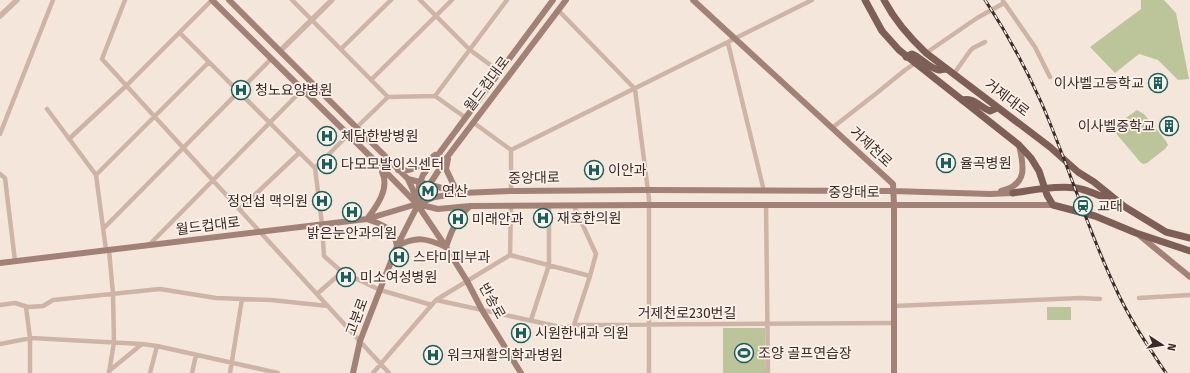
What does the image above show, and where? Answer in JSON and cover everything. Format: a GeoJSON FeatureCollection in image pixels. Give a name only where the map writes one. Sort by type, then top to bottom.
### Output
{"type":"FeatureCollection","features":[{"type":"Feature","properties":{"kind":"main road"},"geometry":{"type":"LineString","coordinates":[[212,0],[417,204]]}},
{"type":"Feature","properties":{"kind":"main road"},"geometry":{"type":"LineString","coordinates":[[229,0],[408,179],[417,204]]}},
{"type":"Feature","properties":{"kind":"main road","name":"월드컵대로"},"geometry":{"type":"LineString","coordinates":[[417,204],[420,182],[423,175],[552,0]]}},
{"type":"Feature","properties":{"kind":"main road","name":"월드컵대로"},"geometry":{"type":"LineString","coordinates":[[0,263],[367,219],[417,204],[448,156],[566,0]]}},
{"type":"Feature","properties":{"kind":"main road","name":"거제천로"},"geometry":{"type":"LineString","coordinates":[[693,0],[893,184],[894,373]]}},
{"type":"Feature","properties":{"kind":"main road","name":"거제대로"},"geometry":{"type":"LineString","coordinates":[[865,0],[882,31],[906,57],[1019,145],[1031,158],[1039,171],[1047,195],[1053,205]]}},
{"type":"Feature","properties":{"kind":"main road","name":"거제대로"},"geometry":{"type":"LineString","coordinates":[[884,0],[899,26],[910,39],[953,75],[1050,147],[1078,172],[1094,182],[1125,207],[1166,232],[1190,238]]}},
{"type":"Feature","properties":{"kind":"main road"},"geometry":{"type":"LineString","coordinates":[[906,57],[912,54],[918,56],[932,68],[938,70],[946,69]]}},
{"type":"Feature","properties":{"kind":"main road"},"geometry":{"type":"LineString","coordinates":[[962,100],[967,98],[990,111],[997,108]]}},
{"type":"Feature","properties":{"kind":"main road"},"geometry":{"type":"LineString","coordinates":[[990,194],[1009,189],[1018,182],[1024,169],[1019,145]]}},
{"type":"Feature","properties":{"kind":"main road"},"geometry":{"type":"LineString","coordinates":[[398,170],[407,170],[422,164],[444,147]]}},
{"type":"Feature","properties":{"kind":"main road"},"geometry":{"type":"LineString","coordinates":[[448,156],[446,168],[459,193]]}},
{"type":"Feature","properties":{"kind":"main road"},"geometry":{"type":"LineString","coordinates":[[379,165],[385,177],[384,188],[380,200],[367,219],[384,225],[392,232],[396,238],[397,246],[416,239],[429,240],[446,247],[456,221],[470,206]]}},
{"type":"Feature","properties":{"kind":"main road"},"geometry":{"type":"LineString","coordinates":[[408,179],[459,193]]}},
{"type":"Feature","properties":{"kind":"main road","name":"거제대로"},"geometry":{"type":"LineString","coordinates":[[1014,193],[1062,187],[1080,188],[1125,207]]}},
{"type":"Feature","properties":{"kind":"main road","name":"중앙대로"},"geometry":{"type":"LineString","coordinates":[[417,204],[435,197],[459,193],[511,191],[648,190],[1014,193]]}},
{"type":"Feature","properties":{"kind":"main road","name":"중앙대로"},"geometry":{"type":"LineString","coordinates":[[417,204],[438,209],[470,206],[574,206],[649,202],[766,205],[1053,205],[1095,216],[1136,233],[1190,251]]}},
{"type":"Feature","properties":{"kind":"main road","name":"고분로"},"geometry":{"type":"LineString","coordinates":[[353,373],[360,341],[397,246],[417,204]]}},
{"type":"Feature","properties":{"kind":"main road","name":"반송로"},"geometry":{"type":"LineString","coordinates":[[417,204],[467,280],[482,310],[521,373]]}},
{"type":"Feature","properties":{"kind":"main road"},"geometry":{"type":"LineString","coordinates":[[1136,233],[1190,277]]}},
{"type":"Feature","properties":{"kind":"street"},"geometry":{"type":"LineString","coordinates":[[0,16],[17,0]]}},
{"type":"Feature","properties":{"kind":"street"},"geometry":{"type":"LineString","coordinates":[[0,134],[53,0]]}},
{"type":"Feature","properties":{"kind":"street"},"geometry":{"type":"LineString","coordinates":[[126,0],[102,58],[389,373]]}},
{"type":"Feature","properties":{"kind":"street"},"geometry":{"type":"LineString","coordinates":[[69,140],[212,0]]}},
{"type":"Feature","properties":{"kind":"street"},"geometry":{"type":"LineString","coordinates":[[292,0],[388,97]]}},
{"type":"Feature","properties":{"kind":"street"},"geometry":{"type":"LineString","coordinates":[[280,51],[332,0]]}},
{"type":"Feature","properties":{"kind":"street"},"geometry":{"type":"LineString","coordinates":[[341,49],[391,0]]}},
{"type":"Feature","properties":{"kind":"street"},"geometry":{"type":"LineString","coordinates":[[420,0],[470,50],[500,72]]}},
{"type":"Feature","properties":{"kind":"street"},"geometry":{"type":"LineString","coordinates":[[371,80],[452,0]]}},
{"type":"Feature","properties":{"kind":"street"},"geometry":{"type":"LineString","coordinates":[[435,96],[507,0]]}},
{"type":"Feature","properties":{"kind":"street"},"geometry":{"type":"LineString","coordinates":[[511,150],[728,43],[806,1],[812,0]]}},
{"type":"Feature","properties":{"kind":"street"},"geometry":{"type":"LineString","coordinates":[[926,53],[1003,1],[1035,48],[1050,78]]}},
{"type":"Feature","properties":{"kind":"street"},"geometry":{"type":"LineString","coordinates":[[558,10],[635,88],[649,202],[649,373]]}},
{"type":"Feature","properties":{"kind":"street"},"geometry":{"type":"LineString","coordinates":[[180,33],[315,168],[322,224],[324,256],[342,272],[380,290],[432,305]]}},
{"type":"Feature","properties":{"kind":"street"},"geometry":{"type":"LineString","coordinates":[[953,75],[970,51],[985,42]]}},
{"type":"Feature","properties":{"kind":"street"},"geometry":{"type":"LineString","coordinates":[[728,43],[764,191]]}},
{"type":"Feature","properties":{"kind":"street"},"geometry":{"type":"LineString","coordinates":[[103,229],[271,58]]}},
{"type":"Feature","properties":{"kind":"street"},"geometry":{"type":"LineString","coordinates":[[96,175],[209,62]]}},
{"type":"Feature","properties":{"kind":"street"},"geometry":{"type":"LineString","coordinates":[[832,128],[914,64]]}},
{"type":"Feature","properties":{"kind":"street"},"geometry":{"type":"LineString","coordinates":[[149,245],[212,179],[302,90]]}},
{"type":"Feature","properties":{"kind":"street"},"geometry":{"type":"LineString","coordinates":[[356,128],[388,97],[435,96],[466,118]]}},
{"type":"Feature","properties":{"kind":"street"},"geometry":{"type":"LineString","coordinates":[[47,109],[96,175],[113,294],[114,342],[108,372]]}},
{"type":"Feature","properties":{"kind":"street"},"geometry":{"type":"LineString","coordinates":[[474,123],[511,150]]}},
{"type":"Feature","properties":{"kind":"street"},"geometry":{"type":"LineString","coordinates":[[315,168],[348,135]]}},
{"type":"Feature","properties":{"kind":"street"},"geometry":{"type":"LineString","coordinates":[[511,150],[511,191]]}},
{"type":"Feature","properties":{"kind":"street"},"geometry":{"type":"LineString","coordinates":[[240,209],[299,153]]}},
{"type":"Feature","properties":{"kind":"street"},"geometry":{"type":"LineString","coordinates":[[0,174],[5,178],[15,261]]}},
{"type":"Feature","properties":{"kind":"street"},"geometry":{"type":"LineString","coordinates":[[766,205],[768,373]]}},
{"type":"Feature","properties":{"kind":"street","name":"중앙대로"},"geometry":{"type":"LineString","coordinates":[[510,255],[511,206]]}},
{"type":"Feature","properties":{"kind":"street"},"geometry":{"type":"LineString","coordinates":[[531,320],[550,265],[549,206]]}},
{"type":"Feature","properties":{"kind":"street"},"geometry":{"type":"LineString","coordinates":[[574,206],[596,254],[574,325]]}},
{"type":"Feature","properties":{"kind":"street"},"geometry":{"type":"LineString","coordinates":[[510,255],[590,276]]}},
{"type":"Feature","properties":{"kind":"street","name":"반송로"},"geometry":{"type":"LineString","coordinates":[[467,280],[510,255]]}},
{"type":"Feature","properties":{"kind":"street"},"geometry":{"type":"LineString","coordinates":[[317,294],[342,272]]}},
{"type":"Feature","properties":{"kind":"street"},"geometry":{"type":"LineString","coordinates":[[373,373],[436,300],[467,280]]}},
{"type":"Feature","properties":{"kind":"street"},"geometry":{"type":"LineString","coordinates":[[0,305],[15,303],[26,307],[43,306],[53,300],[160,289],[216,298],[271,300],[328,306]]}},
{"type":"Feature","properties":{"kind":"street"},"geometry":{"type":"LineString","coordinates":[[1139,298],[1190,295]]}},
{"type":"Feature","properties":{"kind":"street"},"geometry":{"type":"LineString","coordinates":[[894,306],[1080,298],[1100,299]]}},
{"type":"Feature","properties":{"kind":"street"},"geometry":{"type":"LineString","coordinates":[[230,373],[233,363],[242,299]]}},
{"type":"Feature","properties":{"kind":"street","name":"거제천로230번길"},"geometry":{"type":"LineString","coordinates":[[436,300],[565,328],[574,325],[894,324]]}},
{"type":"Feature","properties":{"kind":"street"},"geometry":{"type":"LineString","coordinates":[[26,307],[30,338],[30,373]]}},
{"type":"Feature","properties":{"kind":"street"},"geometry":{"type":"LineString","coordinates":[[0,344],[30,338],[142,344],[278,373]]}},
{"type":"Feature","properties":{"kind":"street"},"geometry":{"type":"LineString","coordinates":[[108,372],[142,344]]}},
{"type":"Feature","properties":{"kind":"street"},"geometry":{"type":"LineString","coordinates":[[150,373],[156,346]]}},
{"type":"Feature","properties":{"kind":"street"},"geometry":{"type":"LineString","coordinates":[[192,373],[196,355]]}},
{"type":"Feature","properties":{"kind":"green space"},"geometry":{"type":"Polygon","coordinates":[[[1141,0],[1164,0],[1176,13],[1189,79],[1178,80],[1158,60],[1139,54],[1115,73],[1090,47],[1141,9],[1141,0]]]}},
{"type":"Feature","properties":{"kind":"green space"},"geometry":{"type":"Polygon","coordinates":[[[1137,110],[1144,114],[1168,145],[1165,149],[1144,164],[1141,163],[1114,131],[1116,125],[1137,110]]]}},
{"type":"Feature","properties":{"kind":"green space"},"geometry":{"type":"Polygon","coordinates":[[[1047,307],[1071,307],[1071,320],[1047,320],[1047,307]]]}},
{"type":"Feature","properties":{"kind":"green space","name":"조양 골프연습장"},"geometry":{"type":"Polygon","coordinates":[[[723,328],[765,328],[766,373],[723,373],[723,328]]]}},
{"type":"Feature","properties":{"kind":"railway"},"geometry":{"type":"LineString","coordinates":[[985,0],[1016,51],[1042,104],[1095,242],[1120,298],[1166,373]]}},
{"type":"Feature","properties":{"kind":"place","name":"이사벨고등학교"},"geometry":{"type":"Point","coordinates":[1158,83]}},
{"type":"Feature","properties":{"kind":"place","name":"청노요양병원"},"geometry":{"type":"Point","coordinates":[241,90]}},
{"type":"Feature","properties":{"kind":"place","name":"이사벨중학교"},"geometry":{"type":"Point","coordinates":[1169,126]}},
{"type":"Feature","properties":{"kind":"place","name":"체담한방병원"},"geometry":{"type":"Point","coordinates":[327,136]}},
{"type":"Feature","properties":{"kind":"place","name":"율곡병원"},"geometry":{"type":"Point","coordinates":[946,163]}},
{"type":"Feature","properties":{"kind":"place","name":"다모모발이식센터"},"geometry":{"type":"Point","coordinates":[327,164]}},
{"type":"Feature","properties":{"kind":"place","name":"이안과"},"geometry":{"type":"Point","coordinates":[594,170]}},
{"type":"Feature","properties":{"kind":"place","name":"연산"},"geometry":{"type":"Point","coordinates":[428,191]}},
{"type":"Feature","properties":{"kind":"place","name":"정언섭 맥의원"},"geometry":{"type":"Point","coordinates":[322,201]}},
{"type":"Feature","properties":{"kind":"place","name":"교대"},"geometry":{"type":"Point","coordinates":[1083,206]}},
{"type":"Feature","properties":{"kind":"place","name":"밝은눈안과의원"},"geometry":{"type":"Point","coordinates":[352,212]}},
{"type":"Feature","properties":{"kind":"place","name":"재호한의원"},"geometry":{"type":"Point","coordinates":[543,218]}},
{"type":"Feature","properties":{"kind":"place","name":"미래안과"},"geometry":{"type":"Point","coordinates":[458,219]}},
{"type":"Feature","properties":{"kind":"place","name":"스타미피부과"},"geometry":{"type":"Point","coordinates":[399,257]}},
{"type":"Feature","properties":{"kind":"place","name":"미소여성병원"},"geometry":{"type":"Point","coordinates":[346,277]}},
{"type":"Feature","properties":{"kind":"place","name":"시원한내과 의원"},"geometry":{"type":"Point","coordinates":[521,333]}},
{"type":"Feature","properties":{"kind":"place","name":"조양 골프연습장"},"geometry":{"type":"Point","coordinates":[744,353]}},
{"type":"Feature","properties":{"kind":"place","name":"워크재활의학과병원"},"geometry":{"type":"Point","coordinates":[433,355]}}]}
